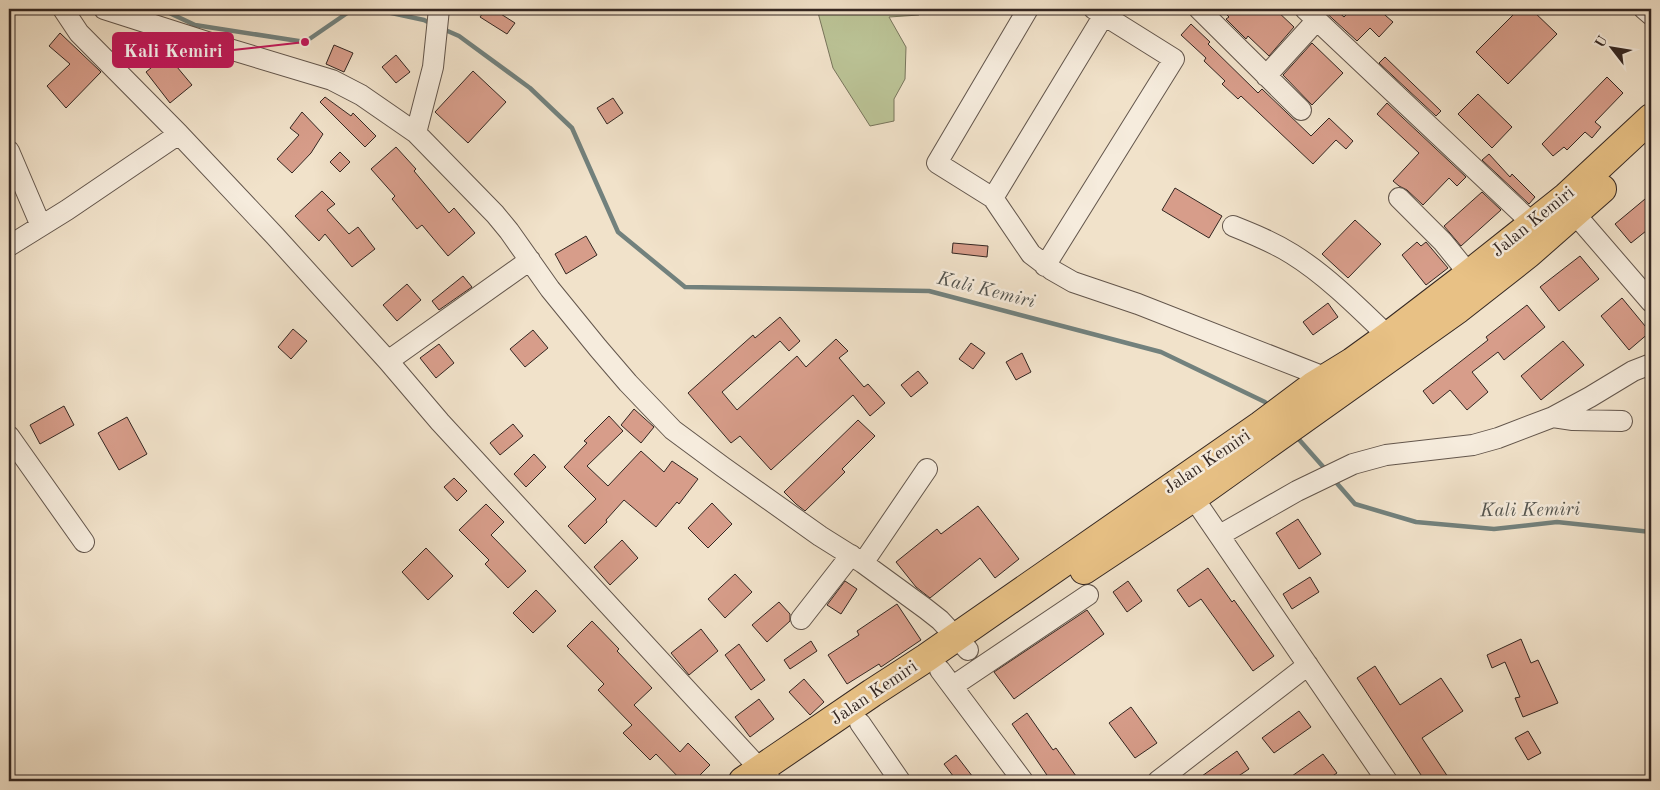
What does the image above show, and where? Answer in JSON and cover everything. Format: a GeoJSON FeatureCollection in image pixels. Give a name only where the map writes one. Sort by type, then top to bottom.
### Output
{"type":"FeatureCollection","features":[{"type":"Feature","properties":{"kind":"highway","name":"Jalan Kemiri"},"geometry":{"type":"LineString","coordinates":[[763,778],[962,643],[1042,599],[1187,488],[1266,433],[1532,224],[1566,196],[1651,118]]}},
{"type":"Feature","properties":{"kind":"highway","name":"Jalan Kemiri"},"geometry":{"type":"LineString","coordinates":[[1322,389],[1458,309],[1575,214],[1651,144]]}},
{"type":"Feature","properties":{"kind":"highway","name":"Jalan Kemiri"},"geometry":{"type":"LineString","coordinates":[[763,778],[860,723],[947,678],[962,643]]}},
{"type":"Feature","properties":{"kind":"street"},"geometry":{"type":"LineString","coordinates":[[63,9],[90,45],[179,134],[307,271],[440,422],[763,778]]}},
{"type":"Feature","properties":{"kind":"street"},"geometry":{"type":"LineString","coordinates":[[104,9],[332,80],[361,95],[416,133],[495,214],[550,289],[598,348],[657,415],[673,430],[694,447],[791,516],[857,559],[940,620],[962,643]]}},
{"type":"Feature","properties":{"kind":"street"},"geometry":{"type":"LineString","coordinates":[[416,133],[432,74],[439,9]]}},
{"type":"Feature","properties":{"kind":"street"},"geometry":{"type":"LineString","coordinates":[[1028,9],[937,163],[993,198],[1031,254],[1045,266],[1073,282],[1138,304],[1322,389]]}},
{"type":"Feature","properties":{"kind":"street"},"geometry":{"type":"LineString","coordinates":[[1199,9],[1301,110]]}},
{"type":"Feature","properties":{"kind":"street"},"geometry":{"type":"LineString","coordinates":[[1644,9],[1651,15]]}},
{"type":"Feature","properties":{"kind":"street"},"geometry":{"type":"LineString","coordinates":[[993,198],[1099,12],[1174,60],[1045,266]]}},
{"type":"Feature","properties":{"kind":"street"},"geometry":{"type":"LineString","coordinates":[[1266,76],[1311,15],[1382,80],[1532,224]]}},
{"type":"Feature","properties":{"kind":"street"},"geometry":{"type":"LineString","coordinates":[[9,246],[179,134]]}},
{"type":"Feature","properties":{"kind":"street"},"geometry":{"type":"LineString","coordinates":[[9,151],[41,226]]}},
{"type":"Feature","properties":{"kind":"street"},"geometry":{"type":"LineString","coordinates":[[1399,198],[1443,242],[1469,274]]}},
{"type":"Feature","properties":{"kind":"street"},"geometry":{"type":"LineString","coordinates":[[1575,214],[1651,302]]}},
{"type":"Feature","properties":{"kind":"street"},"geometry":{"type":"LineString","coordinates":[[1233,226],[1265,239],[1292,254],[1316,271],[1388,336]]}},
{"type":"Feature","properties":{"kind":"street"},"geometry":{"type":"LineString","coordinates":[[388,361],[530,260]]}},
{"type":"Feature","properties":{"kind":"street"},"geometry":{"type":"LineString","coordinates":[[1220,535],[1275,503],[1353,464],[1386,455],[1473,445],[1526,429],[1590,397],[1633,371],[1651,364]]}},
{"type":"Feature","properties":{"kind":"street"},"geometry":{"type":"LineString","coordinates":[[1553,417],[1573,420],[1622,421]]}},
{"type":"Feature","properties":{"kind":"street"},"geometry":{"type":"LineString","coordinates":[[9,436],[84,542]]}},
{"type":"Feature","properties":{"kind":"street"},"geometry":{"type":"LineString","coordinates":[[801,619],[857,559],[927,469]]}},
{"type":"Feature","properties":{"kind":"street"},"geometry":{"type":"LineString","coordinates":[[1187,488],[1308,665],[1382,779]]}},
{"type":"Feature","properties":{"kind":"street"},"geometry":{"type":"LineString","coordinates":[[1023,781],[947,678],[1088,595]]}},
{"type":"Feature","properties":{"kind":"street"},"geometry":{"type":"LineString","coordinates":[[1158,781],[1308,665]]}},
{"type":"Feature","properties":{"kind":"street"},"geometry":{"type":"LineString","coordinates":[[860,723],[900,781]]}},
{"type":"Feature","properties":{"kind":"green space"},"geometry":{"type":"Polygon","coordinates":[[[817,9],[920,9],[919,15],[889,17],[906,47],[905,79],[894,99],[894,121],[870,126],[833,68],[817,9]]]}},
{"type":"Feature","properties":{"kind":"building"},"geometry":{"type":"Polygon","coordinates":[[[486,9],[493,9],[515,23],[507,34],[480,17],[486,9]]]}},
{"type":"Feature","properties":{"kind":"building"},"geometry":{"type":"Polygon","coordinates":[[[1221,9],[1275,9],[1294,27],[1269,56],[1248,36],[1246,39],[1226,19],[1229,17],[1221,9]]]}},
{"type":"Feature","properties":{"kind":"building"},"geometry":{"type":"Polygon","coordinates":[[[1322,9],[1335,9],[1344,17],[1352,9],[1378,9],[1393,22],[1379,37],[1370,28],[1357,41],[1322,9]]]}},
{"type":"Feature","properties":{"kind":"building"},"geometry":{"type":"Polygon","coordinates":[[[1519,9],[1531,9],[1557,34],[1508,84],[1476,52],[1519,9]]]}},
{"type":"Feature","properties":{"kind":"building"},"geometry":{"type":"Polygon","coordinates":[[[1191,24],[1210,42],[1208,44],[1258,93],[1262,89],[1311,136],[1329,118],[1353,141],[1346,149],[1336,140],[1313,164],[1241,96],[1238,99],[1222,84],[1225,81],[1204,61],[1206,58],[1181,35],[1191,24]]]}},
{"type":"Feature","properties":{"kind":"building"},"geometry":{"type":"Polygon","coordinates":[[[60,33],[101,72],[66,108],[47,86],[70,64],[49,46],[60,33]]]}},
{"type":"Feature","properties":{"kind":"building"},"geometry":{"type":"Polygon","coordinates":[[[1312,43],[1343,73],[1312,105],[1283,75],[1312,43]]]}},
{"type":"Feature","properties":{"kind":"building"},"geometry":{"type":"Polygon","coordinates":[[[334,45],[353,53],[344,72],[326,64],[334,45]]]}},
{"type":"Feature","properties":{"kind":"building"},"geometry":{"type":"Polygon","coordinates":[[[167,55],[192,85],[170,103],[146,72],[167,55]]]}},
{"type":"Feature","properties":{"kind":"building"},"geometry":{"type":"Polygon","coordinates":[[[396,55],[410,72],[396,83],[382,67],[396,55]]]}},
{"type":"Feature","properties":{"kind":"building"},"geometry":{"type":"Polygon","coordinates":[[[1385,57],[1441,111],[1436,116],[1379,63],[1385,57]]]}},
{"type":"Feature","properties":{"kind":"building"},"geometry":{"type":"Polygon","coordinates":[[[473,71],[506,102],[468,143],[435,112],[473,71]]]}},
{"type":"Feature","properties":{"kind":"building"},"geometry":{"type":"Polygon","coordinates":[[[1607,77],[1623,93],[1595,122],[1601,127],[1592,138],[1585,132],[1567,150],[1564,147],[1553,156],[1542,144],[1607,77]]]}},
{"type":"Feature","properties":{"kind":"building"},"geometry":{"type":"Polygon","coordinates":[[[1478,94],[1512,127],[1492,148],[1458,114],[1478,94]]]}},
{"type":"Feature","properties":{"kind":"building"},"geometry":{"type":"Polygon","coordinates":[[[325,97],[351,116],[353,113],[376,136],[365,147],[320,102],[325,97]]]}},
{"type":"Feature","properties":{"kind":"building"},"geometry":{"type":"Polygon","coordinates":[[[613,98],[623,113],[607,124],[597,108],[613,98]]]}},
{"type":"Feature","properties":{"kind":"building"},"geometry":{"type":"Polygon","coordinates":[[[1387,103],[1466,177],[1457,186],[1449,178],[1423,205],[1407,190],[1393,181],[1419,153],[1377,114],[1387,103]]]}},
{"type":"Feature","properties":{"kind":"building"},"geometry":{"type":"Polygon","coordinates":[[[302,112],[323,134],[311,153],[292,173],[277,159],[299,135],[290,128],[302,112]]]}},
{"type":"Feature","properties":{"kind":"building"},"geometry":{"type":"Polygon","coordinates":[[[396,147],[416,169],[414,171],[449,213],[454,208],[475,233],[448,256],[422,225],[417,229],[392,199],[395,196],[371,169],[396,147]]]}},
{"type":"Feature","properties":{"kind":"building"},"geometry":{"type":"Polygon","coordinates":[[[340,152],[350,162],[340,172],[330,162],[340,152]]]}},
{"type":"Feature","properties":{"kind":"building"},"geometry":{"type":"Polygon","coordinates":[[[1489,154],[1510,177],[1512,174],[1535,197],[1529,204],[1482,160],[1489,154]]]}},
{"type":"Feature","properties":{"kind":"building"},"geometry":{"type":"Polygon","coordinates":[[[1175,188],[1222,216],[1209,238],[1162,210],[1175,188]]]}},
{"type":"Feature","properties":{"kind":"building"},"geometry":{"type":"Polygon","coordinates":[[[322,191],[335,204],[327,210],[349,234],[358,227],[375,249],[352,267],[325,234],[319,241],[295,216],[322,191]]]}},
{"type":"Feature","properties":{"kind":"building"},"geometry":{"type":"Polygon","coordinates":[[[1482,192],[1501,210],[1461,246],[1444,226],[1482,192]]]}},
{"type":"Feature","properties":{"kind":"building"},"geometry":{"type":"Polygon","coordinates":[[[1651,194],[1651,227],[1631,243],[1615,224],[1651,194]]]}},
{"type":"Feature","properties":{"kind":"building"},"geometry":{"type":"Polygon","coordinates":[[[1355,220],[1381,244],[1348,278],[1322,254],[1355,220]]]}},
{"type":"Feature","properties":{"kind":"building"},"geometry":{"type":"Polygon","coordinates":[[[586,236],[597,255],[566,274],[555,254],[586,236]]]}},
{"type":"Feature","properties":{"kind":"building"},"geometry":{"type":"Polygon","coordinates":[[[1417,242],[1421,246],[1426,242],[1448,268],[1426,285],[1402,255],[1417,242]]]}},
{"type":"Feature","properties":{"kind":"building"},"geometry":{"type":"Polygon","coordinates":[[[953,243],[988,246],[987,257],[952,253],[953,243]]]}},
{"type":"Feature","properties":{"kind":"building"},"geometry":{"type":"Polygon","coordinates":[[[1580,256],[1599,279],[1559,311],[1540,287],[1580,256]]]}},
{"type":"Feature","properties":{"kind":"building"},"geometry":{"type":"Polygon","coordinates":[[[463,276],[472,287],[439,310],[432,301],[463,276]]]}},
{"type":"Feature","properties":{"kind":"building"},"geometry":{"type":"Polygon","coordinates":[[[407,284],[421,300],[397,321],[383,305],[407,284]]]}},
{"type":"Feature","properties":{"kind":"building"},"geometry":{"type":"Polygon","coordinates":[[[1622,298],[1650,332],[1629,350],[1601,316],[1622,298]]]}},
{"type":"Feature","properties":{"kind":"building"},"geometry":{"type":"Polygon","coordinates":[[[1328,303],[1338,317],[1313,335],[1303,322],[1328,303]]]}},
{"type":"Feature","properties":{"kind":"building"},"geometry":{"type":"Polygon","coordinates":[[[1527,305],[1545,327],[1504,360],[1498,352],[1472,372],[1488,392],[1467,410],[1450,390],[1433,404],[1423,391],[1488,340],[1486,337],[1527,305]]]}},
{"type":"Feature","properties":{"kind":"building"},"geometry":{"type":"Polygon","coordinates":[[[780,317],[800,341],[789,351],[780,341],[722,392],[737,410],[797,356],[806,367],[836,339],[848,351],[839,358],[864,387],[868,384],[885,403],[870,416],[853,395],[771,470],[740,436],[731,443],[688,393],[753,335],[755,338],[780,317]]]}},
{"type":"Feature","properties":{"kind":"building"},"geometry":{"type":"Polygon","coordinates":[[[293,329],[307,341],[291,359],[278,347],[293,329]]]}},
{"type":"Feature","properties":{"kind":"building"},"geometry":{"type":"Polygon","coordinates":[[[533,330],[548,348],[525,367],[510,349],[533,330]]]}},
{"type":"Feature","properties":{"kind":"building"},"geometry":{"type":"Polygon","coordinates":[[[1563,341],[1584,365],[1541,400],[1521,376],[1563,341]]]}},
{"type":"Feature","properties":{"kind":"building"},"geometry":{"type":"Polygon","coordinates":[[[971,343],[985,353],[973,369],[959,359],[971,343]]]}},
{"type":"Feature","properties":{"kind":"building"},"geometry":{"type":"Polygon","coordinates":[[[439,344],[454,363],[436,378],[420,358],[439,344]]]}},
{"type":"Feature","properties":{"kind":"building"},"geometry":{"type":"Polygon","coordinates":[[[1022,353],[1031,372],[1016,380],[1006,362],[1022,353]]]}},
{"type":"Feature","properties":{"kind":"building"},"geometry":{"type":"Polygon","coordinates":[[[918,371],[928,383],[911,397],[901,385],[918,371]]]}},
{"type":"Feature","properties":{"kind":"building"},"geometry":{"type":"Polygon","coordinates":[[[64,406],[74,425],[40,444],[30,425],[64,406]]]}},
{"type":"Feature","properties":{"kind":"building"},"geometry":{"type":"Polygon","coordinates":[[[634,409],[654,427],[641,443],[621,425],[634,409]]]}},
{"type":"Feature","properties":{"kind":"building"},"geometry":{"type":"Polygon","coordinates":[[[609,416],[623,431],[587,466],[608,486],[641,451],[664,472],[672,461],[698,479],[679,504],[677,502],[656,527],[624,500],[606,520],[607,522],[585,544],[568,526],[596,499],[564,467],[587,443],[584,441],[609,416]]]}},
{"type":"Feature","properties":{"kind":"building"},"geometry":{"type":"Polygon","coordinates":[[[127,417],[147,454],[119,470],[98,433],[127,417]]]}},
{"type":"Feature","properties":{"kind":"building"},"geometry":{"type":"Polygon","coordinates":[[[858,420],[875,436],[842,469],[845,472],[805,511],[784,492],[858,420]]]}},
{"type":"Feature","properties":{"kind":"building"},"geometry":{"type":"Polygon","coordinates":[[[513,424],[523,436],[500,455],[490,443],[513,424]]]}},
{"type":"Feature","properties":{"kind":"building"},"geometry":{"type":"Polygon","coordinates":[[[534,454],[546,467],[526,487],[514,474],[534,454]]]}},
{"type":"Feature","properties":{"kind":"building"},"geometry":{"type":"Polygon","coordinates":[[[454,478],[467,491],[457,501],[444,487],[454,478]]]}},
{"type":"Feature","properties":{"kind":"building"},"geometry":{"type":"Polygon","coordinates":[[[712,503],[732,524],[708,548],[688,528],[712,503]]]}},
{"type":"Feature","properties":{"kind":"building"},"geometry":{"type":"Polygon","coordinates":[[[486,504],[504,522],[491,535],[526,571],[508,588],[485,564],[489,560],[459,530],[486,504]]]}},
{"type":"Feature","properties":{"kind":"building"},"geometry":{"type":"Polygon","coordinates":[[[978,506],[1019,559],[995,578],[980,558],[930,598],[916,587],[896,562],[937,529],[941,534],[978,506]]]}},
{"type":"Feature","properties":{"kind":"building"},"geometry":{"type":"Polygon","coordinates":[[[1298,519],[1321,554],[1299,569],[1276,533],[1298,519]]]}},
{"type":"Feature","properties":{"kind":"building"},"geometry":{"type":"Polygon","coordinates":[[[622,540],[638,558],[610,585],[594,567],[622,540]]]}},
{"type":"Feature","properties":{"kind":"building"},"geometry":{"type":"Polygon","coordinates":[[[426,548],[453,576],[428,600],[402,572],[426,548]]]}},
{"type":"Feature","properties":{"kind":"building"},"geometry":{"type":"Polygon","coordinates":[[[1208,568],[1232,602],[1234,600],[1274,656],[1253,671],[1201,599],[1189,607],[1177,590],[1208,568]]]}},
{"type":"Feature","properties":{"kind":"building"},"geometry":{"type":"Polygon","coordinates":[[[735,574],[752,592],[725,618],[708,599],[735,574]]]}},
{"type":"Feature","properties":{"kind":"building"},"geometry":{"type":"Polygon","coordinates":[[[1310,577],[1319,592],[1292,609],[1283,594],[1310,577]]]}},
{"type":"Feature","properties":{"kind":"building"},"geometry":{"type":"Polygon","coordinates":[[[845,581],[857,589],[841,614],[827,605],[845,581]]]}},
{"type":"Feature","properties":{"kind":"building"},"geometry":{"type":"Polygon","coordinates":[[[1128,581],[1142,601],[1127,612],[1113,592],[1128,581]]]}},
{"type":"Feature","properties":{"kind":"building"},"geometry":{"type":"Polygon","coordinates":[[[536,590],[556,611],[533,633],[513,613],[536,590]]]}},
{"type":"Feature","properties":{"kind":"building"},"geometry":{"type":"Polygon","coordinates":[[[779,602],[790,614],[790,621],[767,642],[752,625],[779,602]]]}},
{"type":"Feature","properties":{"kind":"building"},"geometry":{"type":"Polygon","coordinates":[[[897,604],[921,640],[881,667],[879,664],[847,684],[828,655],[859,635],[857,631],[897,604]]]}},
{"type":"Feature","properties":{"kind":"building"},"geometry":{"type":"Polygon","coordinates":[[[1087,610],[1104,634],[1014,699],[994,672],[1087,610]]]}},
{"type":"Feature","properties":{"kind":"building"},"geometry":{"type":"Polygon","coordinates":[[[592,621],[652,688],[634,705],[680,752],[688,743],[710,765],[694,781],[682,781],[656,754],[650,760],[623,733],[632,725],[598,690],[604,684],[567,646],[592,621]]]}},
{"type":"Feature","properties":{"kind":"building"},"geometry":{"type":"Polygon","coordinates":[[[701,629],[718,651],[689,675],[671,653],[701,629]]]}},
{"type":"Feature","properties":{"kind":"building"},"geometry":{"type":"Polygon","coordinates":[[[1521,639],[1531,663],[1538,660],[1558,703],[1523,717],[1515,698],[1520,697],[1505,662],[1492,668],[1487,655],[1521,639]]]}},
{"type":"Feature","properties":{"kind":"building"},"geometry":{"type":"Polygon","coordinates":[[[811,641],[817,651],[790,669],[784,660],[811,641]]]}},
{"type":"Feature","properties":{"kind":"building"},"geometry":{"type":"Polygon","coordinates":[[[739,644],[765,680],[751,690],[725,655],[739,644]]]}},
{"type":"Feature","properties":{"kind":"building"},"geometry":{"type":"Polygon","coordinates":[[[1375,666],[1400,705],[1441,678],[1463,711],[1422,738],[1448,777],[1442,781],[1425,781],[1357,678],[1375,666]]]}},
{"type":"Feature","properties":{"kind":"building"},"geometry":{"type":"Polygon","coordinates":[[[804,679],[824,702],[810,715],[789,692],[804,679]]]}},
{"type":"Feature","properties":{"kind":"building"},"geometry":{"type":"Polygon","coordinates":[[[759,699],[774,719],[750,737],[735,717],[759,699]]]}},
{"type":"Feature","properties":{"kind":"building"},"geometry":{"type":"Polygon","coordinates":[[[1131,707],[1157,743],[1135,758],[1109,723],[1131,707]]]}},
{"type":"Feature","properties":{"kind":"building"},"geometry":{"type":"Polygon","coordinates":[[[1299,711],[1311,727],[1274,753],[1262,738],[1299,711]]]}},
{"type":"Feature","properties":{"kind":"building"},"geometry":{"type":"Polygon","coordinates":[[[1027,713],[1053,750],[1056,748],[1076,776],[1070,781],[1051,781],[1012,724],[1027,713]]]}},
{"type":"Feature","properties":{"kind":"building"},"geometry":{"type":"Polygon","coordinates":[[[1528,731],[1541,753],[1528,760],[1515,738],[1528,731]]]}},
{"type":"Feature","properties":{"kind":"building"},"geometry":{"type":"Polygon","coordinates":[[[1237,751],[1249,769],[1231,781],[1195,781],[1237,751]]]}},
{"type":"Feature","properties":{"kind":"building"},"geometry":{"type":"Polygon","coordinates":[[[1323,754],[1337,773],[1325,781],[1285,781],[1323,754]]]}},
{"type":"Feature","properties":{"kind":"building"},"geometry":{"type":"Polygon","coordinates":[[[956,755],[976,781],[957,781],[944,764],[956,755]]]}},
{"type":"Feature","properties":{"kind":"waterway","name":"Kali Kemiri"},"geometry":{"type":"LineString","coordinates":[[161,9],[195,25],[305,42],[353,9]]}},
{"type":"Feature","properties":{"kind":"waterway","name":"Kali Kemiri"},"geometry":{"type":"LineString","coordinates":[[373,9],[424,20],[432,24]]}},
{"type":"Feature","properties":{"kind":"waterway","name":"Kali Kemiri"},"geometry":{"type":"LineString","coordinates":[[443,29],[459,36],[530,88],[572,128],[618,232],[685,287],[929,291],[1161,352],[1265,402],[1270,407]]}},
{"type":"Feature","properties":{"kind":"waterway","name":"Kali Kemiri"},"geometry":{"type":"LineString","coordinates":[[1295,435],[1326,470]]}},
{"type":"Feature","properties":{"kind":"waterway","name":"Kali Kemiri"},"geometry":{"type":"LineString","coordinates":[[1334,480],[1355,504],[1416,522],[1494,529],[1557,522],[1651,532]]}},
{"type":"Feature","properties":{"kind":"place","name":"Kali Kemiri"},"geometry":{"type":"Point","coordinates":[305,42]}}]}
